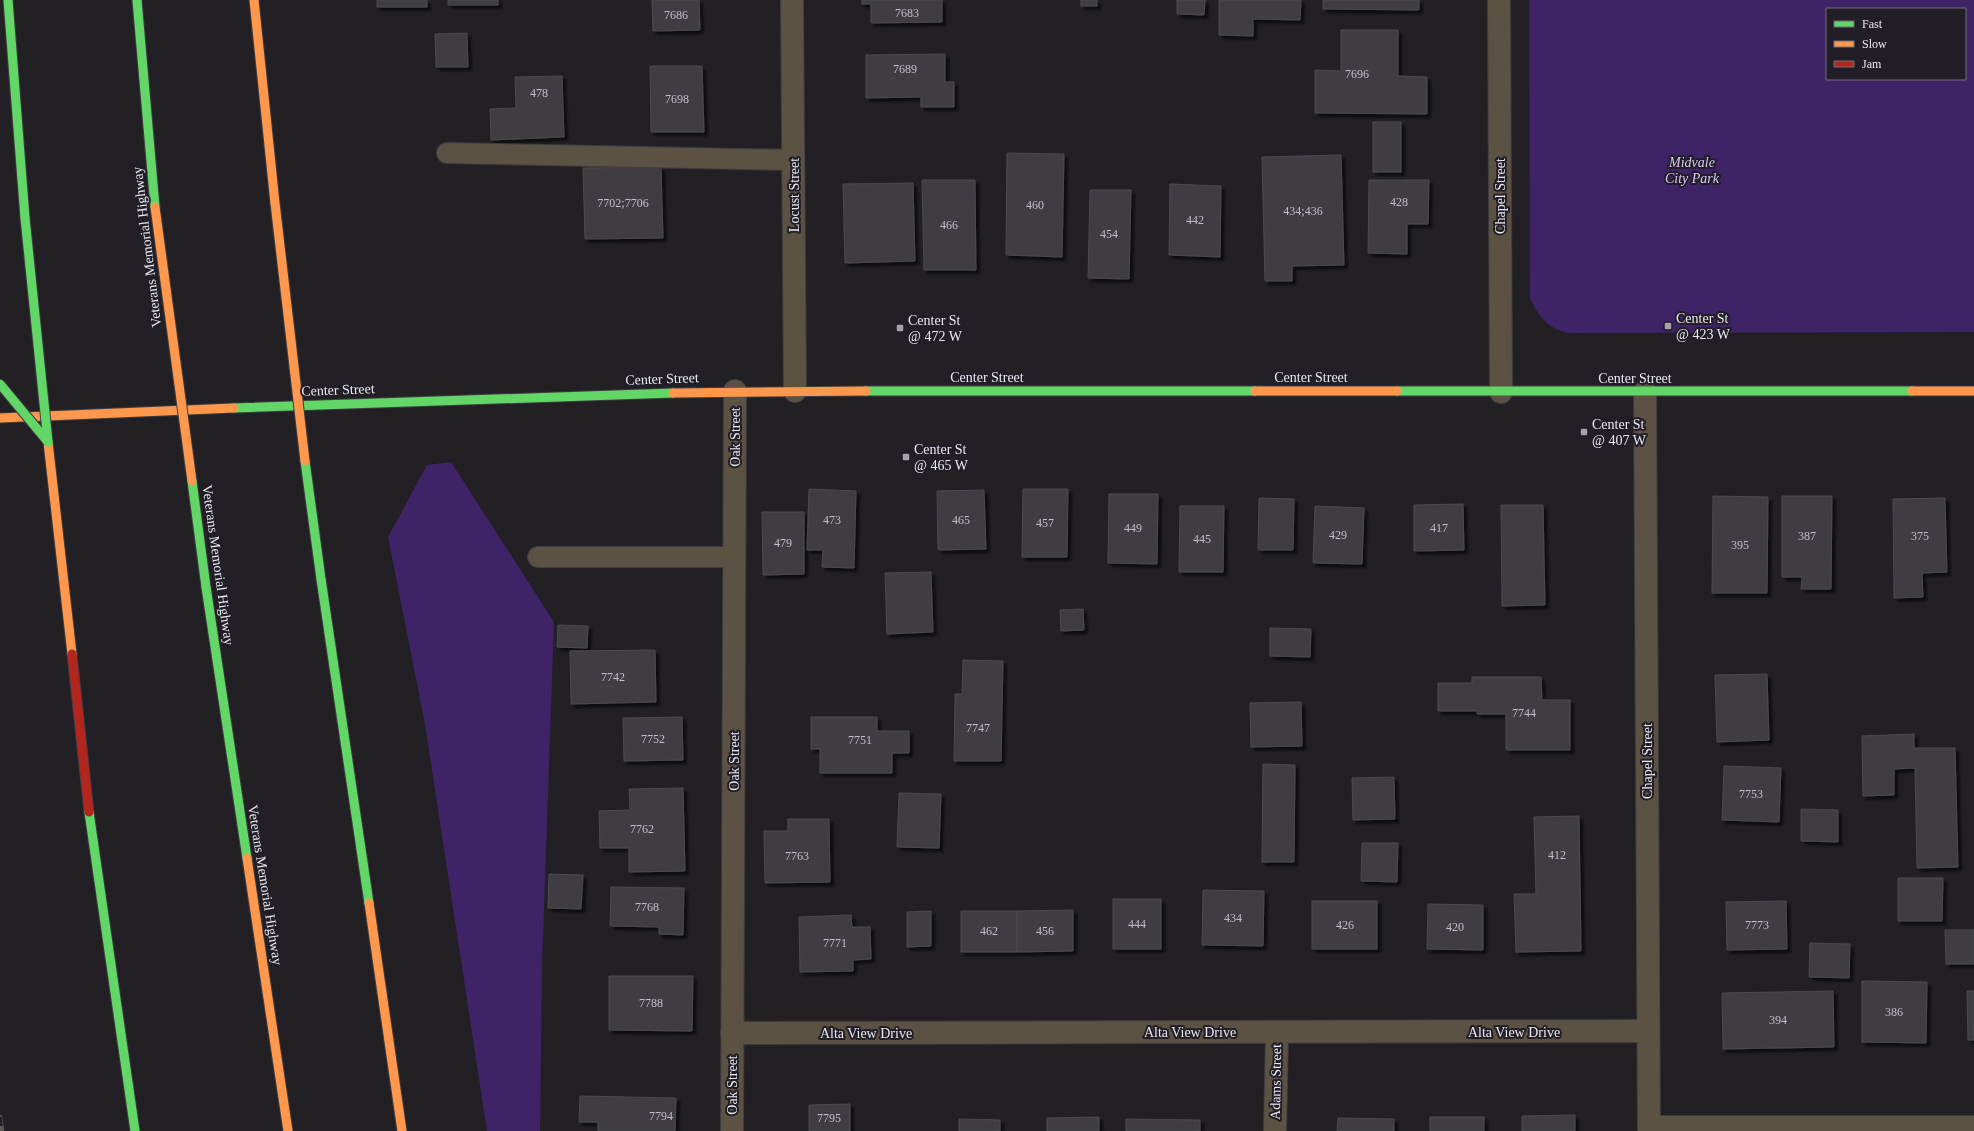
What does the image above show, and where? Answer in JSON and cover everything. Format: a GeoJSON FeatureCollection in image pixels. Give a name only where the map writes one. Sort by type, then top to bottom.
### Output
{"type":"FeatureCollection","features":[{"type":"Feature","properties":{"kind":"main road"},"geometry":{"type":"LineString","coordinates":[[8,0],[25,218],[48,442],[93,847],[134,1131]]}},
{"type":"Feature","properties":{"kind":"main road","name":"Veterans Memorial Highway"},"geometry":{"type":"LineString","coordinates":[[137,0],[155,207],[206,587],[288,1131]]}},
{"type":"Feature","properties":{"kind":"main road"},"geometry":{"type":"LineString","coordinates":[[254,0],[294,377],[402,1131]]}},
{"type":"Feature","properties":{"kind":"main road"},"geometry":{"type":"LineString","coordinates":[[0,384],[48,442]]}},
{"type":"Feature","properties":{"kind":"main road","name":"Center Street"},"geometry":{"type":"LineString","coordinates":[[0,418],[140,410],[734,391],[1974,391]]}},
{"type":"Feature","properties":{"kind":"street","name":"Locust Street"},"geometry":{"type":"LineString","coordinates":[[792,0],[795,391]]}},
{"type":"Feature","properties":{"kind":"street","name":"Chapel Street"},"geometry":{"type":"LineString","coordinates":[[1499,0],[1501,392]]}},
{"type":"Feature","properties":{"kind":"street","name":"Oak Street"},"geometry":{"type":"LineString","coordinates":[[732,1131],[734,391]]}},
{"type":"Feature","properties":{"kind":"street","name":"Chapel Street"},"geometry":{"type":"LineString","coordinates":[[1645,392],[1649,1129]]}},
{"type":"Feature","properties":{"kind":"street","name":"Alta View Drive"},"geometry":{"type":"LineString","coordinates":[[732,1033],[1648,1031]]}},
{"type":"Feature","properties":{"kind":"street","name":"Adams Street"},"geometry":{"type":"LineString","coordinates":[[1275,1131],[1277,1032]]}},
{"type":"Feature","properties":{"kind":"street"},"geometry":{"type":"LineString","coordinates":[[1649,1129],[1974,1127]]}},
{"type":"Feature","properties":{"kind":"lane"},"geometry":{"type":"LineString","coordinates":[[447,153],[794,160]]}},
{"type":"Feature","properties":{"kind":"lane"},"geometry":{"type":"LineString","coordinates":[[538,557],[734,557]]}},
{"type":"Feature","properties":{"kind":"green space","name":"Midvale City Park"},"geometry":{"type":"Polygon","coordinates":[[[1529,0],[1974,0],[1974,332],[1569,333],[1550,325],[1540,316],[1530,298],[1529,0]]]}},
{"type":"Feature","properties":{"kind":"green space"},"geometry":{"type":"Polygon","coordinates":[[[451,462],[554,622],[542,966],[540,1131],[487,1131],[425,724],[388,537],[427,465],[451,462]]]}},
{"type":"Feature","properties":{"kind":"building"},"geometry":{"type":"Polygon","coordinates":[[[377,0],[427,0],[427,7],[377,7],[377,0]]]}},
{"type":"Feature","properties":{"kind":"building"},"geometry":{"type":"Polygon","coordinates":[[[448,0],[498,0],[498,5],[448,5],[448,0]]]}},
{"type":"Feature","properties":{"kind":"building"},"geometry":{"type":"Polygon","coordinates":[[[652,0],[699,0],[700,30],[653,31],[652,0]]]}},
{"type":"Feature","properties":{"kind":"building"},"geometry":{"type":"Polygon","coordinates":[[[862,0],[942,0],[942,22],[871,23],[871,4],[862,4],[862,0]]]}},
{"type":"Feature","properties":{"kind":"building"},"geometry":{"type":"Polygon","coordinates":[[[1081,0],[1097,0],[1097,6],[1081,6],[1081,0]]]}},
{"type":"Feature","properties":{"kind":"building"},"geometry":{"type":"Polygon","coordinates":[[[1177,0],[1205,0],[1204,15],[1177,14],[1177,0]]]}},
{"type":"Feature","properties":{"kind":"building"},"geometry":{"type":"Polygon","coordinates":[[[1219,0],[1301,0],[1300,20],[1253,19],[1253,36],[1219,35],[1219,0]]]}},
{"type":"Feature","properties":{"kind":"building"},"geometry":{"type":"Polygon","coordinates":[[[1323,0],[1419,0],[1419,10],[1323,9],[1323,0]]]}},
{"type":"Feature","properties":{"kind":"building"},"geometry":{"type":"Polygon","coordinates":[[[1341,30],[1398,30],[1398,76],[1427,77],[1427,114],[1315,113],[1315,70],[1341,71],[1341,30]]]}},
{"type":"Feature","properties":{"kind":"building"},"geometry":{"type":"Polygon","coordinates":[[[467,33],[468,67],[436,67],[435,34],[467,33]]]}},
{"type":"Feature","properties":{"kind":"building"},"geometry":{"type":"Polygon","coordinates":[[[945,54],[945,82],[954,82],[954,107],[921,107],[921,97],[866,98],[866,55],[945,54]]]}},
{"type":"Feature","properties":{"kind":"building"},"geometry":{"type":"Polygon","coordinates":[[[650,66],[702,66],[704,132],[651,132],[650,66]]]}},
{"type":"Feature","properties":{"kind":"building"},"geometry":{"type":"Polygon","coordinates":[[[562,76],[564,137],[491,140],[490,109],[516,108],[515,77],[562,76]]]}},
{"type":"Feature","properties":{"kind":"building"},"geometry":{"type":"Polygon","coordinates":[[[1373,122],[1401,122],[1401,172],[1373,172],[1373,122]]]}},
{"type":"Feature","properties":{"kind":"building"},"geometry":{"type":"Polygon","coordinates":[[[1007,153],[1064,154],[1062,257],[1006,255],[1007,153]]]}},
{"type":"Feature","properties":{"kind":"building"},"geometry":{"type":"Polygon","coordinates":[[[1341,155],[1344,265],[1292,266],[1292,281],[1265,281],[1262,157],[1341,155]]]}},
{"type":"Feature","properties":{"kind":"building"},"geometry":{"type":"Polygon","coordinates":[[[661,167],[663,238],[585,239],[583,168],[661,167]]]}},
{"type":"Feature","properties":{"kind":"building"},"geometry":{"type":"Polygon","coordinates":[[[922,180],[975,180],[976,270],[924,270],[922,180]]]}},
{"type":"Feature","properties":{"kind":"building"},"geometry":{"type":"Polygon","coordinates":[[[1369,180],[1429,180],[1428,224],[1407,224],[1407,254],[1368,253],[1369,180]]]}},
{"type":"Feature","properties":{"kind":"building"},"geometry":{"type":"Polygon","coordinates":[[[913,183],[915,261],[845,263],[843,184],[913,183]]]}},
{"type":"Feature","properties":{"kind":"building"},"geometry":{"type":"Polygon","coordinates":[[[1170,184],[1221,186],[1220,257],[1169,255],[1170,184]]]}},
{"type":"Feature","properties":{"kind":"building"},"geometry":{"type":"Polygon","coordinates":[[[1090,190],[1131,190],[1129,279],[1088,278],[1090,190]]]}},
{"type":"Feature","properties":{"kind":"building"},"geometry":{"type":"Polygon","coordinates":[[[809,489],[856,491],[854,568],[822,567],[823,550],[807,550],[809,489]]]}},
{"type":"Feature","properties":{"kind":"building"},"geometry":{"type":"Polygon","coordinates":[[[1023,489],[1068,489],[1067,557],[1022,557],[1023,489]]]}},
{"type":"Feature","properties":{"kind":"building"},"geometry":{"type":"Polygon","coordinates":[[[984,490],[986,549],[938,550],[937,491],[984,490]]]}},
{"type":"Feature","properties":{"kind":"building"},"geometry":{"type":"Polygon","coordinates":[[[1109,494],[1158,494],[1157,564],[1108,563],[1109,494]]]}},
{"type":"Feature","properties":{"kind":"building"},"geometry":{"type":"Polygon","coordinates":[[[1713,496],[1768,497],[1767,593],[1712,593],[1713,496]]]}},
{"type":"Feature","properties":{"kind":"building"},"geometry":{"type":"Polygon","coordinates":[[[1782,496],[1832,496],[1831,589],[1801,589],[1802,577],[1782,577],[1782,496]]]}},
{"type":"Feature","properties":{"kind":"building"},"geometry":{"type":"Polygon","coordinates":[[[1259,498],[1294,499],[1293,550],[1258,550],[1259,498]]]}},
{"type":"Feature","properties":{"kind":"building"},"geometry":{"type":"Polygon","coordinates":[[[1945,498],[1947,572],[1922,573],[1923,597],[1894,598],[1893,499],[1945,498]]]}},
{"type":"Feature","properties":{"kind":"building"},"geometry":{"type":"Polygon","coordinates":[[[1463,504],[1464,550],[1414,551],[1414,505],[1463,504]]]}},
{"type":"Feature","properties":{"kind":"building"},"geometry":{"type":"Polygon","coordinates":[[[1501,505],[1543,505],[1545,605],[1502,606],[1501,505]]]}},
{"type":"Feature","properties":{"kind":"building"},"geometry":{"type":"Polygon","coordinates":[[[1180,506],[1224,506],[1223,572],[1179,572],[1180,506]]]}},
{"type":"Feature","properties":{"kind":"building"},"geometry":{"type":"Polygon","coordinates":[[[1315,506],[1364,508],[1362,564],[1313,563],[1315,506]]]}},
{"type":"Feature","properties":{"kind":"building"},"geometry":{"type":"Polygon","coordinates":[[[762,512],[804,512],[804,574],[763,575],[762,512]]]}},
{"type":"Feature","properties":{"kind":"building"},"geometry":{"type":"Polygon","coordinates":[[[931,572],[933,632],[887,634],[885,573],[931,572]]]}},
{"type":"Feature","properties":{"kind":"building"},"geometry":{"type":"Polygon","coordinates":[[[1083,609],[1084,630],[1061,631],[1060,610],[1083,609]]]}},
{"type":"Feature","properties":{"kind":"building"},"geometry":{"type":"Polygon","coordinates":[[[558,625],[588,626],[587,648],[557,647],[558,625]]]}},
{"type":"Feature","properties":{"kind":"building"},"geometry":{"type":"Polygon","coordinates":[[[1270,628],[1311,629],[1310,657],[1270,656],[1270,628]]]}},
{"type":"Feature","properties":{"kind":"building"},"geometry":{"type":"Polygon","coordinates":[[[655,650],[656,702],[571,704],[570,651],[655,650]]]}},
{"type":"Feature","properties":{"kind":"building"},"geometry":{"type":"Polygon","coordinates":[[[963,660],[1003,661],[1001,761],[954,761],[955,694],[962,694],[963,660]]]}},
{"type":"Feature","properties":{"kind":"building"},"geometry":{"type":"Polygon","coordinates":[[[1767,674],[1769,740],[1717,742],[1715,675],[1767,674]]]}},
{"type":"Feature","properties":{"kind":"building"},"geometry":{"type":"Polygon","coordinates":[[[1472,677],[1541,677],[1542,700],[1570,700],[1570,750],[1506,750],[1506,714],[1477,714],[1477,711],[1438,711],[1438,683],[1472,683],[1472,677]]]}},
{"type":"Feature","properties":{"kind":"building"},"geometry":{"type":"Polygon","coordinates":[[[1301,702],[1302,746],[1251,747],[1250,703],[1301,702]]]}},
{"type":"Feature","properties":{"kind":"building"},"geometry":{"type":"Polygon","coordinates":[[[682,717],[683,760],[624,761],[623,718],[682,717]]]}},
{"type":"Feature","properties":{"kind":"building"},"geometry":{"type":"Polygon","coordinates":[[[811,717],[877,717],[877,731],[909,731],[909,753],[892,753],[892,773],[820,773],[820,749],[811,749],[811,717]]]}},
{"type":"Feature","properties":{"kind":"building"},"geometry":{"type":"Polygon","coordinates":[[[1914,734],[1914,748],[1955,748],[1958,867],[1917,868],[1915,768],[1894,769],[1894,795],[1863,796],[1862,736],[1914,734]]]}},
{"type":"Feature","properties":{"kind":"building"},"geometry":{"type":"Polygon","coordinates":[[[1263,764],[1295,765],[1294,862],[1262,862],[1263,764]]]}},
{"type":"Feature","properties":{"kind":"building"},"geometry":{"type":"Polygon","coordinates":[[[1724,766],[1781,768],[1779,822],[1722,820],[1724,766]]]}},
{"type":"Feature","properties":{"kind":"building"},"geometry":{"type":"Polygon","coordinates":[[[1394,777],[1395,819],[1353,820],[1352,778],[1394,777]]]}},
{"type":"Feature","properties":{"kind":"building"},"geometry":{"type":"Polygon","coordinates":[[[683,788],[685,871],[629,872],[629,848],[600,848],[599,811],[630,810],[629,789],[683,788]]]}},
{"type":"Feature","properties":{"kind":"building"},"geometry":{"type":"Polygon","coordinates":[[[899,793],[941,794],[939,848],[897,847],[899,793]]]}},
{"type":"Feature","properties":{"kind":"building"},"geometry":{"type":"Polygon","coordinates":[[[1801,809],[1838,810],[1838,842],[1801,841],[1801,809]]]}},
{"type":"Feature","properties":{"kind":"building"},"geometry":{"type":"Polygon","coordinates":[[[1579,816],[1581,951],[1516,952],[1514,894],[1536,894],[1534,817],[1579,816]]]}},
{"type":"Feature","properties":{"kind":"building"},"geometry":{"type":"Polygon","coordinates":[[[788,819],[829,819],[830,882],[765,883],[764,831],[788,831],[788,819]]]}},
{"type":"Feature","properties":{"kind":"building"},"geometry":{"type":"Polygon","coordinates":[[[1362,843],[1398,843],[1397,882],[1361,881],[1362,843]]]}},
{"type":"Feature","properties":{"kind":"building"},"geometry":{"type":"Polygon","coordinates":[[[549,874],[583,875],[581,909],[548,908],[549,874]]]}},
{"type":"Feature","properties":{"kind":"building"},"geometry":{"type":"Polygon","coordinates":[[[1898,878],[1943,878],[1942,921],[1898,921],[1898,878]]]}},
{"type":"Feature","properties":{"kind":"building"},"geometry":{"type":"Polygon","coordinates":[[[611,887],[684,888],[683,935],[659,934],[659,927],[610,926],[611,887]]]}},
{"type":"Feature","properties":{"kind":"building"},"geometry":{"type":"Polygon","coordinates":[[[1203,890],[1264,891],[1263,946],[1202,945],[1203,890]]]}},
{"type":"Feature","properties":{"kind":"building"},"geometry":{"type":"Polygon","coordinates":[[[1113,899],[1161,899],[1161,949],[1113,949],[1113,899]]]}},
{"type":"Feature","properties":{"kind":"building"},"geometry":{"type":"Polygon","coordinates":[[[1312,901],[1377,901],[1377,949],[1312,949],[1312,901]]]}},
{"type":"Feature","properties":{"kind":"building"},"geometry":{"type":"Polygon","coordinates":[[[1786,901],[1787,949],[1727,950],[1726,902],[1786,901]]]}},
{"type":"Feature","properties":{"kind":"building"},"geometry":{"type":"Polygon","coordinates":[[[1428,904],[1483,905],[1483,950],[1427,949],[1428,904]]]}},
{"type":"Feature","properties":{"kind":"building"},"geometry":{"type":"Polygon","coordinates":[[[1073,910],[1073,951],[1017,952],[1017,911],[1073,910]]]}},
{"type":"Feature","properties":{"kind":"building"},"geometry":{"type":"Polygon","coordinates":[[[931,911],[931,946],[907,947],[907,912],[931,911]]]}},
{"type":"Feature","properties":{"kind":"building"},"geometry":{"type":"Polygon","coordinates":[[[961,911],[1017,911],[1017,952],[961,952],[961,911]]]}},
{"type":"Feature","properties":{"kind":"building"},"geometry":{"type":"Polygon","coordinates":[[[851,915],[852,927],[870,927],[871,959],[853,960],[853,971],[800,972],[799,917],[851,915]]]}},
{"type":"Feature","properties":{"kind":"building"},"geometry":{"type":"Polygon","coordinates":[[[1945,930],[1974,930],[1974,964],[1946,964],[1945,930]]]}},
{"type":"Feature","properties":{"kind":"building"},"geometry":{"type":"Polygon","coordinates":[[[1810,943],[1850,944],[1849,978],[1809,977],[1810,943]]]}},
{"type":"Feature","properties":{"kind":"building"},"geometry":{"type":"Polygon","coordinates":[[[609,976],[693,976],[692,1031],[609,1030],[609,976]]]}},
{"type":"Feature","properties":{"kind":"building"},"geometry":{"type":"Polygon","coordinates":[[[1862,981],[1927,982],[1926,1043],[1862,1042],[1862,981]]]}},
{"type":"Feature","properties":{"kind":"building"},"geometry":{"type":"Polygon","coordinates":[[[1833,991],[1834,1047],[1723,1049],[1722,993],[1833,991]]]}},
{"type":"Feature","properties":{"kind":"building"},"geometry":{"type":"Polygon","coordinates":[[[1967,991],[1974,991],[1974,1040],[1968,1040],[1967,991]]]}},
{"type":"Feature","properties":{"kind":"building"},"geometry":{"type":"Polygon","coordinates":[[[580,1096],[676,1098],[675,1131],[598,1131],[598,1122],[579,1122],[580,1096]]]}},
{"type":"Feature","properties":{"kind":"building"},"geometry":{"type":"Polygon","coordinates":[[[850,1104],[850,1131],[809,1131],[809,1105],[850,1104]]]}},
{"type":"Feature","properties":{"kind":"building"},"geometry":{"type":"Polygon","coordinates":[[[1575,1115],[1575,1131],[1522,1131],[1522,1116],[1575,1115]]]}},
{"type":"Feature","properties":{"kind":"building"},"geometry":{"type":"Polygon","coordinates":[[[1099,1117],[1099,1131],[1047,1131],[1047,1118],[1099,1117]]]}},
{"type":"Feature","properties":{"kind":"building"},"geometry":{"type":"Polygon","coordinates":[[[1430,1117],[1484,1117],[1484,1131],[1430,1131],[1430,1117]]]}},
{"type":"Feature","properties":{"kind":"building"},"geometry":{"type":"Polygon","coordinates":[[[1338,1118],[1394,1119],[1394,1131],[1337,1131],[1338,1118]]]}},
{"type":"Feature","properties":{"kind":"building"},"geometry":{"type":"Polygon","coordinates":[[[959,1119],[1000,1120],[1000,1131],[959,1131],[959,1119]]]}},
{"type":"Feature","properties":{"kind":"building"},"geometry":{"type":"Polygon","coordinates":[[[1126,1119],[1200,1120],[1200,1131],[1126,1131],[1126,1119]]]}},
{"type":"Feature","properties":{"kind":"railway"},"geometry":{"type":"LineString","coordinates":[[0,1117],[2,1131]]}},
{"type":"Feature","properties":{"kind":"traffic: fast"},"geometry":{"type":"LineString","coordinates":[[8,0],[25,218]]}},
{"type":"Feature","properties":{"kind":"traffic: fast"},"geometry":{"type":"LineString","coordinates":[[137,0],[155,207]]}},
{"type":"Feature","properties":{"kind":"traffic: fast"},"geometry":{"type":"LineString","coordinates":[[25,218],[48,442]]}},
{"type":"Feature","properties":{"kind":"traffic: fast"},"geometry":{"type":"LineString","coordinates":[[0,384],[48,442]]}},
{"type":"Feature","properties":{"kind":"traffic: fast"},"geometry":{"type":"LineString","coordinates":[[866,391],[1255,391]]}},
{"type":"Feature","properties":{"kind":"traffic: fast"},"geometry":{"type":"LineString","coordinates":[[1397,391],[1912,391]]}},
{"type":"Feature","properties":{"kind":"traffic: fast"},"geometry":{"type":"LineString","coordinates":[[234,408],[673,393]]}},
{"type":"Feature","properties":{"kind":"traffic: fast"},"geometry":{"type":"LineString","coordinates":[[305,461],[321,579]]}},
{"type":"Feature","properties":{"kind":"traffic: fast"},"geometry":{"type":"LineString","coordinates":[[192,481],[206,587]]}},
{"type":"Feature","properties":{"kind":"traffic: fast"},"geometry":{"type":"LineString","coordinates":[[321,579],[369,903]]}},
{"type":"Feature","properties":{"kind":"traffic: fast"},"geometry":{"type":"LineString","coordinates":[[206,587],[247,858]]}},
{"type":"Feature","properties":{"kind":"traffic: fast"},"geometry":{"type":"LineString","coordinates":[[89,812],[135,1131]]}},
{"type":"Feature","properties":{"kind":"traffic: slow"},"geometry":{"type":"LineString","coordinates":[[254,0],[275,203]]}},
{"type":"Feature","properties":{"kind":"traffic: slow"},"geometry":{"type":"LineString","coordinates":[[275,203],[305,461]]}},
{"type":"Feature","properties":{"kind":"traffic: slow"},"geometry":{"type":"LineString","coordinates":[[155,207],[192,481]]}},
{"type":"Feature","properties":{"kind":"traffic: slow"},"geometry":{"type":"LineString","coordinates":[[673,393],[866,391]]}},
{"type":"Feature","properties":{"kind":"traffic: slow"},"geometry":{"type":"LineString","coordinates":[[1255,391],[1397,391]]}},
{"type":"Feature","properties":{"kind":"traffic: slow"},"geometry":{"type":"LineString","coordinates":[[1912,391],[1974,391]]}},
{"type":"Feature","properties":{"kind":"traffic: slow"},"geometry":{"type":"LineString","coordinates":[[0,418],[234,408]]}},
{"type":"Feature","properties":{"kind":"traffic: slow"},"geometry":{"type":"LineString","coordinates":[[48,442],[72,654]]}},
{"type":"Feature","properties":{"kind":"traffic: slow"},"geometry":{"type":"LineString","coordinates":[[247,858],[288,1131]]}},
{"type":"Feature","properties":{"kind":"traffic: slow"},"geometry":{"type":"LineString","coordinates":[[369,903],[402,1131]]}},
{"type":"Feature","properties":{"kind":"traffic: jam"},"geometry":{"type":"LineString","coordinates":[[72,654],[89,812]]}},
{"type":"Feature","properties":{"kind":"place","name":"Center St @ 423 W"},"geometry":{"type":"Point","coordinates":[1668,326]}},
{"type":"Feature","properties":{"kind":"place","name":"Center St @ 472 W"},"geometry":{"type":"Point","coordinates":[900,328]}},
{"type":"Feature","properties":{"kind":"place","name":"Center St @ 407 W"},"geometry":{"type":"Point","coordinates":[1584,432]}},
{"type":"Feature","properties":{"kind":"place","name":"Center St @ 465 W"},"geometry":{"type":"Point","coordinates":[906,457]}}]}
